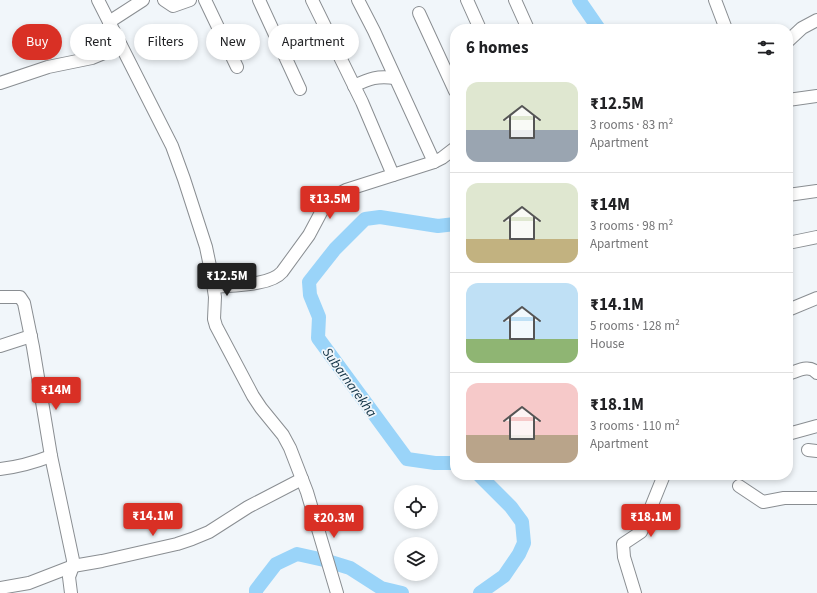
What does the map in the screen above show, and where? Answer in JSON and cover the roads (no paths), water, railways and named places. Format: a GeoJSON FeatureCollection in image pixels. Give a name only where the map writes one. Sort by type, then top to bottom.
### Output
{"type":"FeatureCollection","features":[{"type":"Feature","properties":{"kind":"street"},"geometry":{"type":"LineString","coordinates":[[98,0],[109,22],[143,0]]}},
{"type":"Feature","properties":{"kind":"street"},"geometry":{"type":"LineString","coordinates":[[164,0],[173,6],[190,0]]}},
{"type":"Feature","properties":{"kind":"street"},"geometry":{"type":"LineString","coordinates":[[205,0],[237,67]]}},
{"type":"Feature","properties":{"kind":"street"},"geometry":{"type":"LineString","coordinates":[[259,0],[276,34],[300,89]]}},
{"type":"Feature","properties":{"kind":"street"},"geometry":{"type":"LineString","coordinates":[[312,0],[354,86],[393,175]]}},
{"type":"Feature","properties":{"kind":"street"},"geometry":{"type":"LineString","coordinates":[[358,0],[374,31],[434,162]]}},
{"type":"Feature","properties":{"kind":"street"},"geometry":{"type":"LineString","coordinates":[[467,0],[478,24]]}},
{"type":"Feature","properties":{"kind":"street"},"geometry":{"type":"LineString","coordinates":[[515,0],[526,24]]}},
{"type":"Feature","properties":{"kind":"street"},"geometry":{"type":"LineString","coordinates":[[715,0],[724,24]]}},
{"type":"Feature","properties":{"kind":"street"},"geometry":{"type":"LineString","coordinates":[[419,14],[450,80]]}},
{"type":"Feature","properties":{"kind":"street"},"geometry":{"type":"LineString","coordinates":[[793,36],[802,28],[817,20]]}},
{"type":"Feature","properties":{"kind":"street"},"geometry":{"type":"LineString","coordinates":[[126,56],[179,163],[206,247],[214,288],[214,319],[216,326],[253,396],[283,435],[290,448],[307,492],[337,593]]}},
{"type":"Feature","properties":{"kind":"street"},"geometry":{"type":"LineString","coordinates":[[0,83],[48,67],[82,60]]}},
{"type":"Feature","properties":{"kind":"street"},"geometry":{"type":"LineString","coordinates":[[354,86],[373,78],[395,78]]}},
{"type":"Feature","properties":{"kind":"street"},"geometry":{"type":"LineString","coordinates":[[793,99],[817,96]]}},
{"type":"Feature","properties":{"kind":"street"},"geometry":{"type":"LineString","coordinates":[[214,288],[264,282],[277,277],[309,235],[326,203],[331,198],[346,190],[434,162],[450,152]]}},
{"type":"Feature","properties":{"kind":"street"},"geometry":{"type":"LineString","coordinates":[[793,194],[817,190]]}},
{"type":"Feature","properties":{"kind":"street"},"geometry":{"type":"LineString","coordinates":[[793,243],[817,237]]}},
{"type":"Feature","properties":{"kind":"street"},"geometry":{"type":"LineString","coordinates":[[0,297],[15,296],[22,298],[31,336],[51,456],[71,548],[73,566],[69,577],[71,593]]}},
{"type":"Feature","properties":{"kind":"street"},"geometry":{"type":"LineString","coordinates":[[793,308],[817,298]]}},
{"type":"Feature","properties":{"kind":"street"},"geometry":{"type":"LineString","coordinates":[[0,346],[31,336]]}},
{"type":"Feature","properties":{"kind":"street"},"geometry":{"type":"LineString","coordinates":[[793,372],[808,368],[817,373]]}},
{"type":"Feature","properties":{"kind":"street"},"geometry":{"type":"LineString","coordinates":[[793,433],[817,426]]}},
{"type":"Feature","properties":{"kind":"street"},"geometry":{"type":"LineString","coordinates":[[0,469],[16,468],[28,465],[51,456]]}},
{"type":"Feature","properties":{"kind":"street"},"geometry":{"type":"LineString","coordinates":[[0,588],[30,588],[73,566],[177,544],[192,539],[209,532],[254,504],[302,479]]}},
{"type":"Feature","properties":{"kind":"street"},"geometry":{"type":"LineString","coordinates":[[635,593],[623,552],[623,544],[626,540],[637,536],[641,532],[662,480]]}},
{"type":"Feature","properties":{"kind":"street"},"geometry":{"type":"LineString","coordinates":[[739,486],[763,502],[784,498],[817,498]]}},
{"type":"Feature","properties":{"kind":"waterway","name":"Subarnarekha"},"geometry":{"type":"LineString","coordinates":[[579,0],[596,24]]}},
{"type":"Feature","properties":{"kind":"waterway","name":"Subarnarekha"},"geometry":{"type":"LineString","coordinates":[[450,225],[438,226],[380,217],[365,219],[335,249],[309,282],[310,295],[319,317],[318,338],[407,459],[435,463],[450,463]]}},
{"type":"Feature","properties":{"kind":"waterway","name":"Subarnarekha"},"geometry":{"type":"LineString","coordinates":[[480,593],[504,576],[519,554],[524,543],[522,522],[511,507],[484,480]]}},
{"type":"Feature","properties":{"kind":"waterway","name":"Subarnarekha"},"geometry":{"type":"LineString","coordinates":[[256,593],[256,590],[276,564],[297,554],[350,568],[381,588],[402,593]]}}]}
